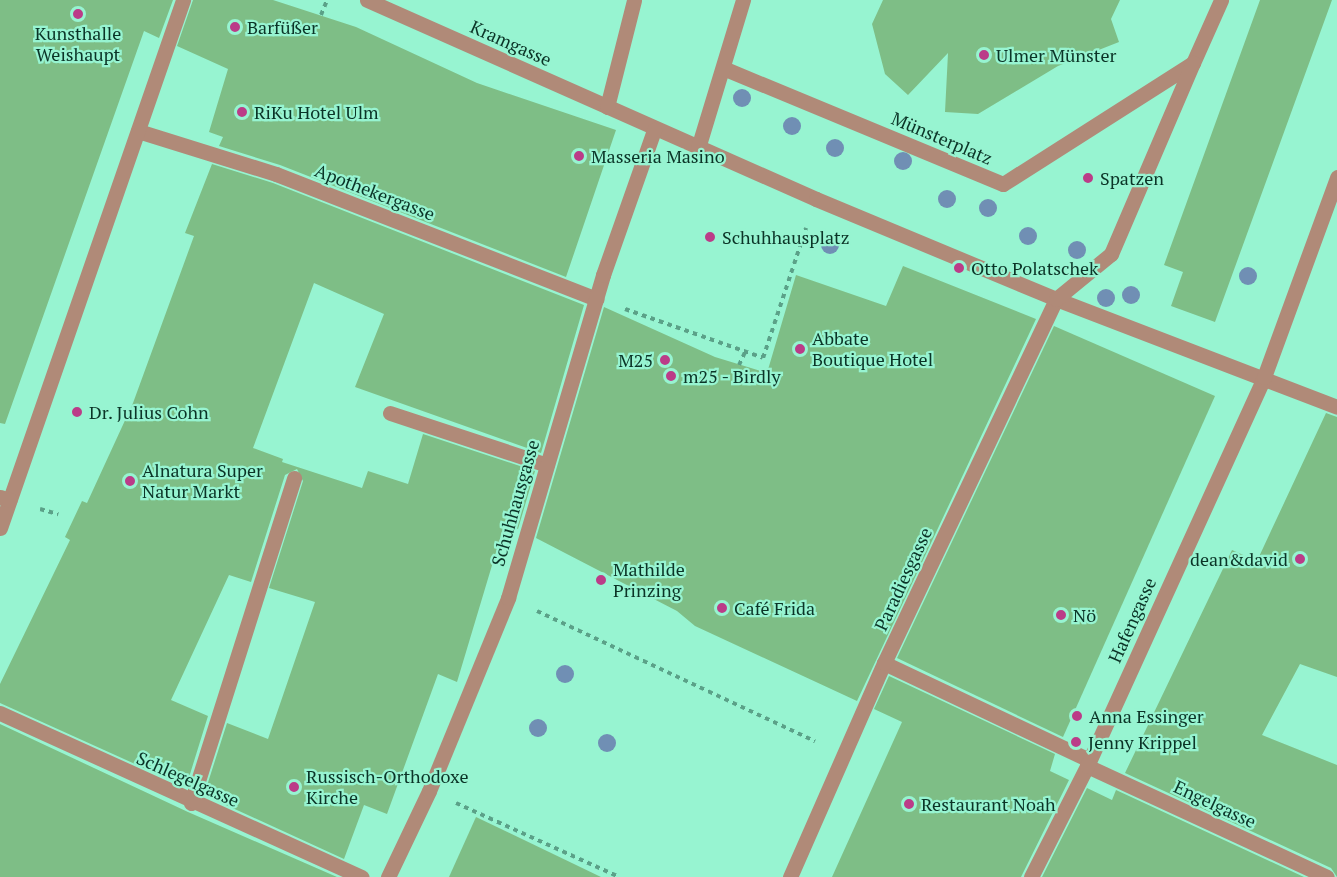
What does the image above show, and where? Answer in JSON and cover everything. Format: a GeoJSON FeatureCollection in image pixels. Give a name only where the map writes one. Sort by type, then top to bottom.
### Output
{"type":"FeatureCollection","features":[{"type":"Feature","properties":{"kind":"street"},"geometry":{"type":"LineString","coordinates":[[0,528],[5,499],[183,0]]}},
{"type":"Feature","properties":{"kind":"street","name":"Kramgasse"},"geometry":{"type":"LineString","coordinates":[[367,0],[607,107]]}},
{"type":"Feature","properties":{"kind":"street"},"geometry":{"type":"LineString","coordinates":[[634,0],[607,107],[654,130],[1056,299],[1264,377],[1337,407]]}},
{"type":"Feature","properties":{"kind":"street"},"geometry":{"type":"LineString","coordinates":[[698,147],[743,0]]}},
{"type":"Feature","properties":{"kind":"street"},"geometry":{"type":"LineString","coordinates":[[1056,299],[1111,254],[1221,0]]}},
{"type":"Feature","properties":{"kind":"street","name":"Münsterplatz"},"geometry":{"type":"LineString","coordinates":[[723,68],[1002,184],[1193,63]]}},
{"type":"Feature","properties":{"kind":"street","name":"Schuhhausgasse"},"geometry":{"type":"LineString","coordinates":[[388,877],[414,827],[508,598],[596,299],[654,130]]}},
{"type":"Feature","properties":{"kind":"street","name":"Apothekergasse"},"geometry":{"type":"LineString","coordinates":[[138,131],[276,174],[596,299]]}},
{"type":"Feature","properties":{"kind":"street"},"geometry":{"type":"LineString","coordinates":[[1264,377],[1337,177]]}},
{"type":"Feature","properties":{"kind":"street","name":"Paradiesgasse"},"geometry":{"type":"LineString","coordinates":[[790,877],[846,755],[884,663],[1056,299]]}},
{"type":"Feature","properties":{"kind":"street","name":"Hafengasse"},"geometry":{"type":"LineString","coordinates":[[1031,877],[1088,763],[1264,377]]}},
{"type":"Feature","properties":{"kind":"street"},"geometry":{"type":"LineString","coordinates":[[390,413],[547,465]]}},
{"type":"Feature","properties":{"kind":"street"},"geometry":{"type":"LineString","coordinates":[[191,803],[294,478]]}},
{"type":"Feature","properties":{"kind":"street","name":"Engelgasse"},"geometry":{"type":"LineString","coordinates":[[884,663],[1327,877]]}},
{"type":"Feature","properties":{"kind":"street","name":"Schlegelgasse"},"geometry":{"type":"LineString","coordinates":[[0,713],[191,803],[361,877]]}},
{"type":"Feature","properties":{"kind":"path"},"geometry":{"type":"LineString","coordinates":[[321,15],[327,0]]}},
{"type":"Feature","properties":{"kind":"path"},"geometry":{"type":"LineString","coordinates":[[596,299],[632,315],[763,358],[816,199]]}},
{"type":"Feature","properties":{"kind":"path"},"geometry":{"type":"LineString","coordinates":[[739,365],[745,351]]}},
{"type":"Feature","properties":{"kind":"path"},"geometry":{"type":"LineString","coordinates":[[508,598],[846,755]]}},
{"type":"Feature","properties":{"kind":"path"},"geometry":{"type":"LineString","coordinates":[[429,792],[619,877]]}},
{"type":"Feature","properties":{"kind":"building"},"geometry":{"type":"Polygon","coordinates":[[[0,0],[173,0],[159,38],[144,31],[5,424],[0,423],[0,0]]]}},
{"type":"Feature","properties":{"kind":"building"},"geometry":{"type":"Polygon","coordinates":[[[193,0],[273,0],[356,27],[477,83],[616,130],[566,277],[280,165],[219,146],[223,137],[209,132],[228,69],[177,46],[193,0]]]}},
{"type":"Feature","properties":{"kind":"building","name":"Ulmer Münster"},"geometry":{"type":"Polygon","coordinates":[[[883,0],[1120,0],[1111,19],[1119,42],[1058,66],[978,114],[945,112],[948,53],[908,95],[885,74],[872,24],[883,0]]]}},
{"type":"Feature","properties":{"kind":"building"},"geometry":{"type":"Polygon","coordinates":[[[1260,0],[1332,0],[1215,322],[1171,306],[1183,272],[1164,265],[1260,0]]]}},
{"type":"Feature","properties":{"kind":"building"},"geometry":{"type":"Polygon","coordinates":[[[212,164],[273,183],[584,305],[541,453],[355,387],[384,314],[314,283],[253,448],[283,459],[282,462],[362,488],[368,471],[408,484],[423,434],[535,471],[518,529],[505,522],[457,682],[438,674],[387,814],[364,805],[344,859],[204,795],[227,723],[268,739],[315,602],[269,588],[303,481],[297,469],[285,475],[251,582],[229,575],[171,700],[208,716],[186,787],[0,703],[0,684],[70,540],[65,537],[82,501],[87,503],[133,403],[194,236],[185,233],[212,164]]]}},
{"type":"Feature","properties":{"kind":"building"},"geometry":{"type":"Polygon","coordinates":[[[903,266],[1036,319],[857,701],[695,626],[677,611],[536,538],[604,307],[715,357],[767,373],[796,275],[886,306],[903,266]]]}},
{"type":"Feature","properties":{"kind":"building"},"geometry":{"type":"Polygon","coordinates":[[[1054,326],[1215,396],[1063,737],[897,658],[1054,326]]]}},
{"type":"Feature","properties":{"kind":"building"},"geometry":{"type":"Polygon","coordinates":[[[1326,413],[1337,417],[1337,677],[1300,664],[1262,735],[1337,765],[1337,877],[1331,868],[1125,773],[1232,550],[1257,561],[1326,413]]]}},
{"type":"Feature","properties":{"kind":"building"},"geometry":{"type":"Polygon","coordinates":[[[889,676],[1055,754],[1050,771],[1069,780],[1021,877],[832,877],[902,722],[874,709],[889,676]]]}},
{"type":"Feature","properties":{"kind":"building"},"geometry":{"type":"Polygon","coordinates":[[[0,724],[188,812],[337,877],[0,877],[0,724]]]}},
{"type":"Feature","properties":{"kind":"building"},"geometry":{"type":"Polygon","coordinates":[[[1087,788],[1112,800],[1116,790],[1304,877],[1042,877],[1087,788]]]}},
{"type":"Feature","properties":{"kind":"building"},"geometry":{"type":"Polygon","coordinates":[[[476,817],[601,877],[449,877],[476,817]]]}},
{"type":"Feature","properties":{"kind":"place","name":"Kunsthalle Weishaupt"},"geometry":{"type":"Point","coordinates":[78,14]}},
{"type":"Feature","properties":{"kind":"place","name":"Barfüßer"},"geometry":{"type":"Point","coordinates":[235,27]}},
{"type":"Feature","properties":{"kind":"place","name":"Ulmer Münster"},"geometry":{"type":"Point","coordinates":[984,55]}},
{"type":"Feature","properties":{"kind":"place","name":"RiKu Hotel Ulm"},"geometry":{"type":"Point","coordinates":[242,112]}},
{"type":"Feature","properties":{"kind":"place","name":"Masseria Masino"},"geometry":{"type":"Point","coordinates":[579,156]}},
{"type":"Feature","properties":{"kind":"place","name":"Spatzen"},"geometry":{"type":"Point","coordinates":[1088,178]}},
{"type":"Feature","properties":{"kind":"place","name":"Schuhhausplatz"},"geometry":{"type":"Point","coordinates":[710,237]}},
{"type":"Feature","properties":{"kind":"place","name":"Otto Polatschek"},"geometry":{"type":"Point","coordinates":[959,268]}},
{"type":"Feature","properties":{"kind":"place","name":"Abbate Boutique Hotel"},"geometry":{"type":"Point","coordinates":[800,349]}},
{"type":"Feature","properties":{"kind":"place","name":"M25"},"geometry":{"type":"Point","coordinates":[665,360]}},
{"type":"Feature","properties":{"kind":"place","name":"m25 - Birdly"},"geometry":{"type":"Point","coordinates":[671,376]}},
{"type":"Feature","properties":{"kind":"place","name":"Dr. Julius Cohn"},"geometry":{"type":"Point","coordinates":[77,412]}},
{"type":"Feature","properties":{"kind":"place","name":"Alnatura Super Natur Markt"},"geometry":{"type":"Point","coordinates":[130,481]}},
{"type":"Feature","properties":{"kind":"place","name":"dean&david"},"geometry":{"type":"Point","coordinates":[1300,559]}},
{"type":"Feature","properties":{"kind":"place","name":"Mathilde Prinzing"},"geometry":{"type":"Point","coordinates":[601,580]}},
{"type":"Feature","properties":{"kind":"place","name":"Café Frida"},"geometry":{"type":"Point","coordinates":[722,608]}},
{"type":"Feature","properties":{"kind":"place","name":"Nö"},"geometry":{"type":"Point","coordinates":[1061,615]}},
{"type":"Feature","properties":{"kind":"place","name":"Anna Essinger"},"geometry":{"type":"Point","coordinates":[1077,716]}},
{"type":"Feature","properties":{"kind":"place","name":"Jenny Krippel"},"geometry":{"type":"Point","coordinates":[1076,742]}},
{"type":"Feature","properties":{"kind":"place","name":"Russisch-Orthodoxe Kirche"},"geometry":{"type":"Point","coordinates":[294,787]}},
{"type":"Feature","properties":{"kind":"place","name":"Restaurant Noah"},"geometry":{"type":"Point","coordinates":[909,804]}}]}
